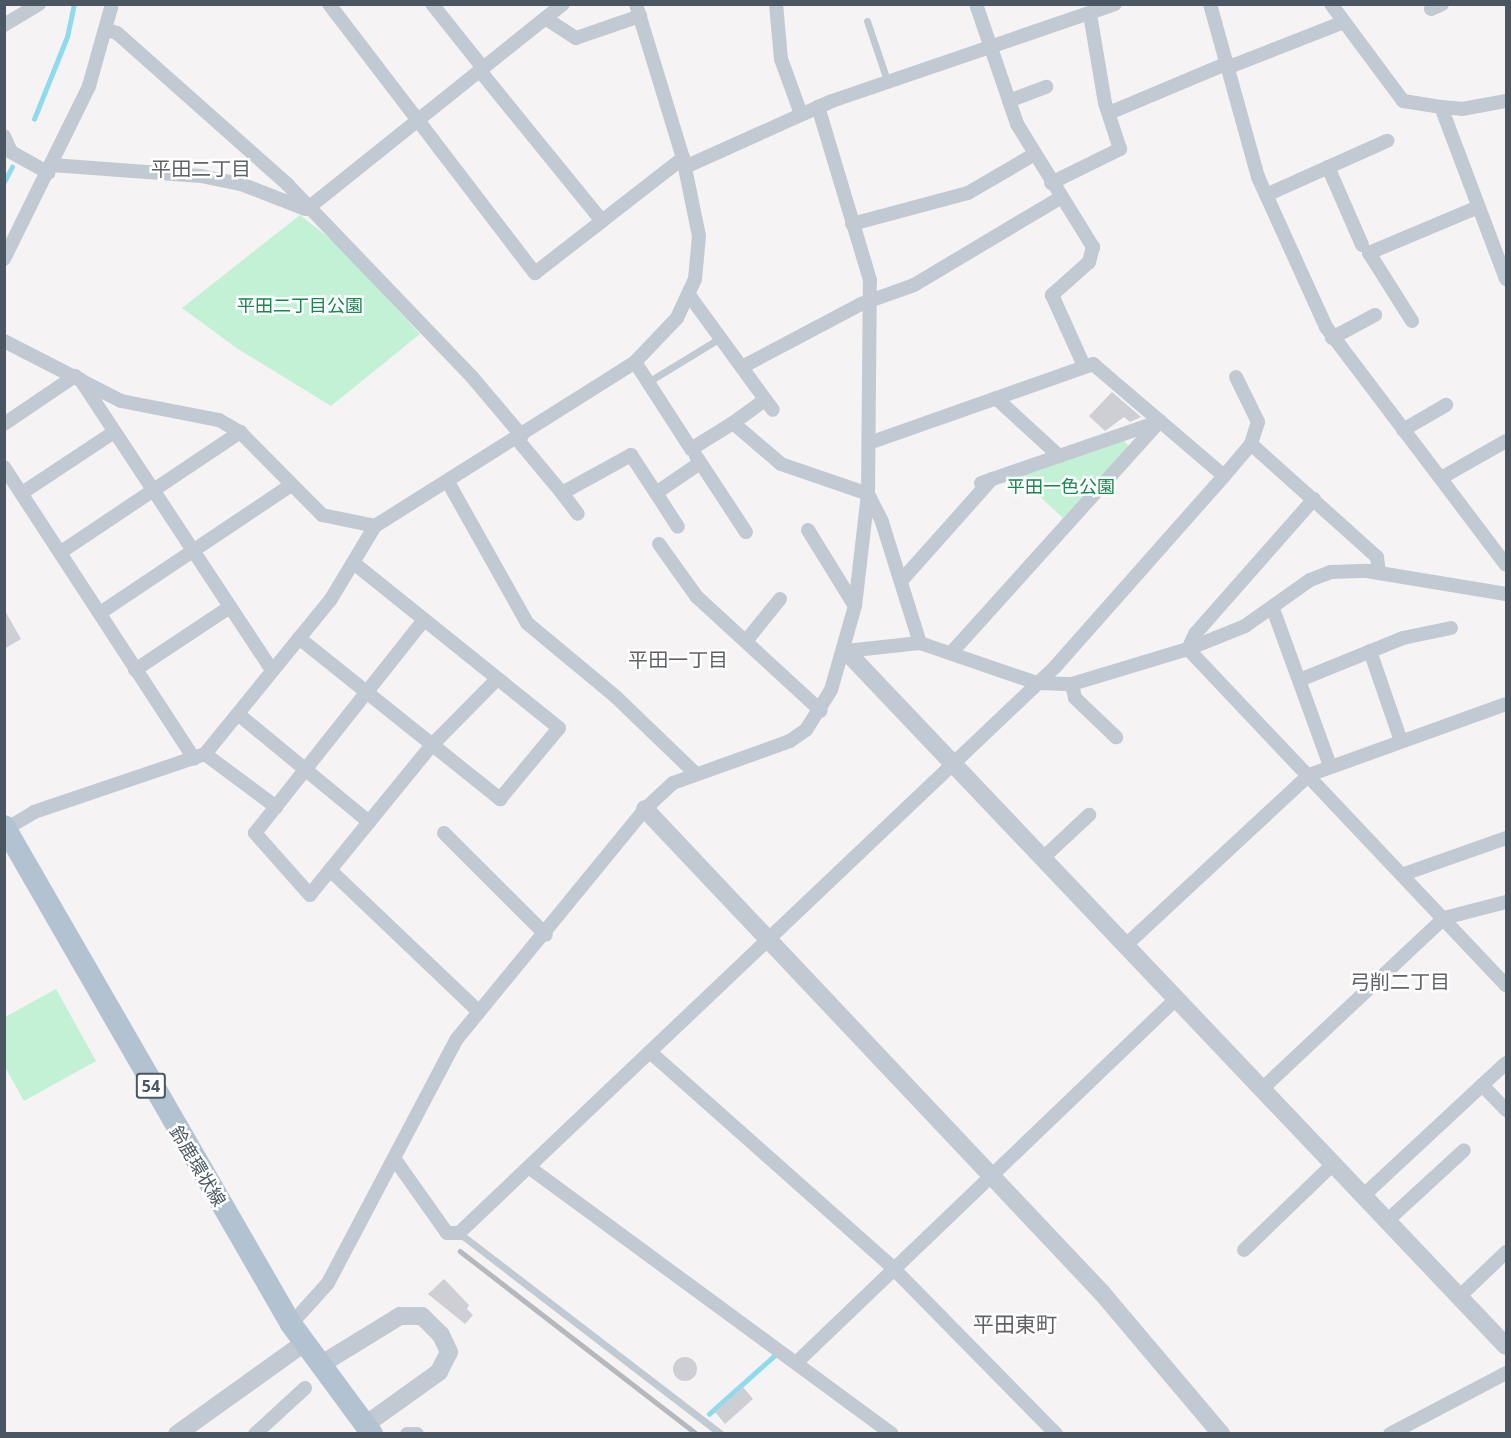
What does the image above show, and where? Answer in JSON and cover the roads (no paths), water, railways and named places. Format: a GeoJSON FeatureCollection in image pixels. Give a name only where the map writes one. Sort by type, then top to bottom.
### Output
{"type":"FeatureCollection","features":[{"type":"Feature","properties":{"kind":"main road","name":"鈴鹿環状線"},"geometry":{"type":"LineString","coordinates":[[5,827],[298,1334],[368,1429]]}},
{"type":"Feature","properties":{"kind":"street"},"geometry":{"type":"LineString","coordinates":[[4,25],[39,4]]}},
{"type":"Feature","properties":{"kind":"street"},"geometry":{"type":"LineString","coordinates":[[4,259],[89,86],[107,30],[112,4]]}},
{"type":"Feature","properties":{"kind":"street"},"geometry":{"type":"LineString","coordinates":[[329,4],[535,273],[602,221],[684,163],[887,80],[1085,11],[1115,4]]}},
{"type":"Feature","properties":{"kind":"street"},"geometry":{"type":"LineString","coordinates":[[432,4],[602,221]]}},
{"type":"Feature","properties":{"kind":"street"},"geometry":{"type":"LineString","coordinates":[[307,210],[562,4]]}},
{"type":"Feature","properties":{"kind":"street"},"geometry":{"type":"LineString","coordinates":[[776,4],[781,59],[801,114]]}},
{"type":"Feature","properties":{"kind":"street"},"geometry":{"type":"LineString","coordinates":[[976,4],[1009,101],[1033,154],[1093,247],[1089,262],[1052,296],[1084,366]]}},
{"type":"Feature","properties":{"kind":"street"},"geometry":{"type":"LineString","coordinates":[[1210,4],[1266,195],[1332,338],[1506,565]]}},
{"type":"Feature","properties":{"kind":"street"},"geometry":{"type":"LineString","coordinates":[[1331,4],[1341,23],[1403,101],[1462,109],[1506,101]]}},
{"type":"Feature","properties":{"kind":"street"},"geometry":{"type":"LineString","coordinates":[[5,827],[34,812],[199,756],[238,714],[299,638],[354,563],[375,526],[635,362],[658,342],[689,295],[699,237],[684,163],[638,10],[576,38],[546,18]]}},
{"type":"Feature","properties":{"kind":"street"},"geometry":{"type":"LineString","coordinates":[[1051,183],[1120,149],[1109,113],[1085,11]]}},
{"type":"Feature","properties":{"kind":"street"},"geometry":{"type":"LineString","coordinates":[[1109,113],[1341,23]]}},
{"type":"Feature","properties":{"kind":"street"},"geometry":{"type":"LineString","coordinates":[[107,30],[117,33],[288,184],[307,210],[448,351],[519,437],[578,514]]}},
{"type":"Feature","properties":{"kind":"street"},"geometry":{"type":"LineString","coordinates":[[1009,101],[1046,87]]}},
{"type":"Feature","properties":{"kind":"street"},"geometry":{"type":"LineString","coordinates":[[177,1434],[298,1334],[396,1161],[456,1040],[478,1011],[546,935],[645,809],[673,783],[790,741],[821,711],[846,651],[855,606],[868,494],[870,280],[818,107]]}},
{"type":"Feature","properties":{"kind":"street"},"geometry":{"type":"LineString","coordinates":[[1441,107],[1476,208],[1506,279]]}},
{"type":"Feature","properties":{"kind":"street"},"geometry":{"type":"LineString","coordinates":[[4,135],[11,152],[50,169],[201,176],[241,184],[307,210]]}},
{"type":"Feature","properties":{"kind":"street"},"geometry":{"type":"LineString","coordinates":[[1266,195],[1387,141]]}},
{"type":"Feature","properties":{"kind":"street"},"geometry":{"type":"LineString","coordinates":[[852,224],[968,193],[1033,154]]}},
{"type":"Feature","properties":{"kind":"street"},"geometry":{"type":"LineString","coordinates":[[1328,167],[1362,245]]}},
{"type":"Feature","properties":{"kind":"street"},"geometry":{"type":"LineString","coordinates":[[741,367],[869,303],[914,285],[1060,198]]}},
{"type":"Feature","properties":{"kind":"street"},"geometry":{"type":"LineString","coordinates":[[1412,321],[1369,253],[1476,208]]}},
{"type":"Feature","properties":{"kind":"street"},"geometry":{"type":"LineString","coordinates":[[689,295],[769,405],[733,423],[692,449]]}},
{"type":"Feature","properties":{"kind":"street"},"geometry":{"type":"LineString","coordinates":[[1332,338],[1376,315]]}},
{"type":"Feature","properties":{"kind":"street"},"geometry":{"type":"LineString","coordinates":[[4,341],[121,401],[212,418],[240,432],[290,486],[322,515],[375,526]]}},
{"type":"Feature","properties":{"kind":"street"},"geometry":{"type":"LineString","coordinates":[[635,362],[746,532]]}},
{"type":"Feature","properties":{"kind":"street"},"geometry":{"type":"LineString","coordinates":[[869,443],[1084,366],[1099,367],[1224,476]]}},
{"type":"Feature","properties":{"kind":"street"},"geometry":{"type":"LineString","coordinates":[[396,1161],[447,1233],[459,1233],[530,1167],[1037,683],[1224,476],[1251,444],[1258,422],[1236,376]]}},
{"type":"Feature","properties":{"kind":"street"},"geometry":{"type":"LineString","coordinates":[[4,424],[78,377]]}},
{"type":"Feature","properties":{"kind":"street"},"geometry":{"type":"LineString","coordinates":[[78,377],[272,670]]}},
{"type":"Feature","properties":{"kind":"street"},"geometry":{"type":"LineString","coordinates":[[996,398],[1059,456]]}},
{"type":"Feature","properties":{"kind":"street"},"geometry":{"type":"LineString","coordinates":[[1403,429],[1446,405]]}},
{"type":"Feature","properties":{"kind":"street"},"geometry":{"type":"LineString","coordinates":[[901,581],[986,481],[1160,421]]}},
{"type":"Feature","properties":{"kind":"street"},"geometry":{"type":"LineString","coordinates":[[952,652],[1160,421]]}},
{"type":"Feature","properties":{"kind":"street"},"geometry":{"type":"LineString","coordinates":[[733,423],[781,464],[868,494]]}},
{"type":"Feature","properties":{"kind":"street"},"geometry":{"type":"LineString","coordinates":[[22,493],[114,432]]}},
{"type":"Feature","properties":{"kind":"street"},"geometry":{"type":"LineString","coordinates":[[61,552],[240,432]]}},
{"type":"Feature","properties":{"kind":"street"},"geometry":{"type":"LineString","coordinates":[[1441,478],[1506,441]]}},
{"type":"Feature","properties":{"kind":"street"},"geometry":{"type":"LineString","coordinates":[[1251,444],[1377,557],[1379,573]]}},
{"type":"Feature","properties":{"kind":"street"},"geometry":{"type":"LineString","coordinates":[[562,493],[631,455],[678,527]]}},
{"type":"Feature","properties":{"kind":"street"},"geometry":{"type":"LineString","coordinates":[[656,494],[700,464]]}},
{"type":"Feature","properties":{"kind":"street"},"geometry":{"type":"LineString","coordinates":[[4,467],[135,669],[199,756],[276,807]]}},
{"type":"Feature","properties":{"kind":"street"},"geometry":{"type":"LineString","coordinates":[[448,482],[528,623],[616,697],[696,774]]}},
{"type":"Feature","properties":{"kind":"street"},"geometry":{"type":"LineString","coordinates":[[100,613],[290,486]]}},
{"type":"Feature","properties":{"kind":"street"},"geometry":{"type":"LineString","coordinates":[[868,494],[901,581],[920,643]]}},
{"type":"Feature","properties":{"kind":"street"},"geometry":{"type":"LineString","coordinates":[[1188,649],[1195,634],[1314,499]]}},
{"type":"Feature","properties":{"kind":"street"},"geometry":{"type":"LineString","coordinates":[[808,530],[855,606]]}},
{"type":"Feature","properties":{"kind":"street"},"geometry":{"type":"LineString","coordinates":[[659,544],[697,597],[821,711]]}},
{"type":"Feature","properties":{"kind":"street"},"geometry":{"type":"LineString","coordinates":[[299,638],[366,694],[500,799],[559,728],[354,563]]}},
{"type":"Feature","properties":{"kind":"street"},"geometry":{"type":"LineString","coordinates":[[846,651],[920,643],[952,652],[1037,683],[1072,684],[1188,649],[1273,609],[1323,574],[1379,573],[1506,594]]}},
{"type":"Feature","properties":{"kind":"street"},"geometry":{"type":"LineString","coordinates":[[746,640],[780,599]]}},
{"type":"Feature","properties":{"kind":"street"},"geometry":{"type":"LineString","coordinates":[[135,669],[230,607]]}},
{"type":"Feature","properties":{"kind":"street"},"geometry":{"type":"LineString","coordinates":[[1273,609],[1302,679],[1330,766]]}},
{"type":"Feature","properties":{"kind":"street"},"geometry":{"type":"LineString","coordinates":[[424,620],[255,833],[310,895],[431,746],[496,679]]}},
{"type":"Feature","properties":{"kind":"street"},"geometry":{"type":"LineString","coordinates":[[1302,679],[1370,651],[1451,628]]}},
{"type":"Feature","properties":{"kind":"street"},"geometry":{"type":"LineString","coordinates":[[1188,649],[1505,982]]}},
{"type":"Feature","properties":{"kind":"street"},"geometry":{"type":"LineString","coordinates":[[846,651],[956,762],[1176,999],[1335,1163],[1506,1346]]}},
{"type":"Feature","properties":{"kind":"street"},"geometry":{"type":"LineString","coordinates":[[1370,651],[1401,741]]}},
{"type":"Feature","properties":{"kind":"street"},"geometry":{"type":"LineString","coordinates":[[1072,684],[1075,698],[1116,737]]}},
{"type":"Feature","properties":{"kind":"street"},"geometry":{"type":"LineString","coordinates":[[1126,945],[1309,774],[1506,704]]}},
{"type":"Feature","properties":{"kind":"street"},"geometry":{"type":"LineString","coordinates":[[238,714],[369,822]]}},
{"type":"Feature","properties":{"kind":"street"},"geometry":{"type":"LineString","coordinates":[[645,809],[771,938],[1172,1370],[1221,1434]]}},
{"type":"Feature","properties":{"kind":"street"},"geometry":{"type":"LineString","coordinates":[[1044,857],[1089,814]]}},
{"type":"Feature","properties":{"kind":"street"},"geometry":{"type":"LineString","coordinates":[[444,832],[546,935]]}},
{"type":"Feature","properties":{"kind":"street"},"geometry":{"type":"LineString","coordinates":[[1404,874],[1506,837]]}},
{"type":"Feature","properties":{"kind":"street"},"geometry":{"type":"LineString","coordinates":[[330,870],[478,1011]]}},
{"type":"Feature","properties":{"kind":"street"},"geometry":{"type":"LineString","coordinates":[[1263,1088],[1444,918],[1506,902]]}},
{"type":"Feature","properties":{"kind":"street"},"geometry":{"type":"LineString","coordinates":[[796,1363],[1176,999]]}},
{"type":"Feature","properties":{"kind":"street"},"geometry":{"type":"LineString","coordinates":[[650,1052],[893,1268],[1056,1434]]}},
{"type":"Feature","properties":{"kind":"street"},"geometry":{"type":"LineString","coordinates":[[1364,1195],[1506,1063]]}},
{"type":"Feature","properties":{"kind":"street"},"geometry":{"type":"LineString","coordinates":[[1482,1085],[1506,1110]]}},
{"type":"Feature","properties":{"kind":"street"},"geometry":{"type":"LineString","coordinates":[[1388,1220],[1464,1150]]}},
{"type":"Feature","properties":{"kind":"street"},"geometry":{"type":"LineString","coordinates":[[1244,1250],[1335,1163]]}},
{"type":"Feature","properties":{"kind":"street"},"geometry":{"type":"LineString","coordinates":[[530,1167],[892,1434]]}},
{"type":"Feature","properties":{"kind":"street"},"geometry":{"type":"LineString","coordinates":[[1460,1296],[1506,1252]]}},
{"type":"Feature","properties":{"kind":"street"},"geometry":{"type":"LineString","coordinates":[[320,1365],[400,1316],[422,1316],[441,1335],[449,1352],[440,1372],[368,1429]]}},
{"type":"Feature","properties":{"kind":"street"},"geometry":{"type":"LineString","coordinates":[[1390,1434],[1506,1373]]}},
{"type":"Feature","properties":{"kind":"street"},"geometry":{"type":"LineString","coordinates":[[255,1434],[305,1388]]}},
{"type":"Feature","properties":{"kind":"street"},"geometry":{"type":"LineString","coordinates":[[407,1434],[417,1434]]}},
{"type":"Feature","properties":{"kind":"lane"},"geometry":{"type":"LineString","coordinates":[[867,21],[887,80]]}},
{"type":"Feature","properties":{"kind":"lane"},"geometry":{"type":"LineString","coordinates":[[648,382],[720,338]]}},
{"type":"Feature","properties":{"kind":"lane"},"geometry":{"type":"LineString","coordinates":[[459,1233],[721,1434]]}},
{"type":"Feature","properties":{"kind":"waterway"},"geometry":{"type":"LineString","coordinates":[[34,119],[67,37],[74,4]]}},
{"type":"Feature","properties":{"kind":"waterway"},"geometry":{"type":"LineString","coordinates":[[4,182],[12,167]]}},
{"type":"Feature","properties":{"kind":"waterway"},"geometry":{"type":"LineString","coordinates":[[709,1414],[775,1355]]}},
{"type":"Feature","properties":{"kind":"railway"},"geometry":{"type":"LineString","coordinates":[[460,1251],[697,1434]]}},
{"type":"Feature","properties":{"kind":"district","name":"平田二丁目"},"geometry":{"type":"Point","coordinates":[201,168]}},
{"type":"Feature","properties":{"kind":"district","name":"平田一丁目"},"geometry":{"type":"Point","coordinates":[678,659]}},
{"type":"Feature","properties":{"kind":"district","name":"弓削二丁目"},"geometry":{"type":"Point","coordinates":[1400,981]}},
{"type":"Feature","properties":{"kind":"district","name":"平田東町"},"geometry":{"type":"Point","coordinates":[1015,1324]}},
{"type":"Feature","properties":{"kind":"park label","name":"平田二丁目公園"},"geometry":{"type":"Point","coordinates":[300,305]}},
{"type":"Feature","properties":{"kind":"park label","name":"平田一色公園"},"geometry":{"type":"Point","coordinates":[1061,486]}}]}
